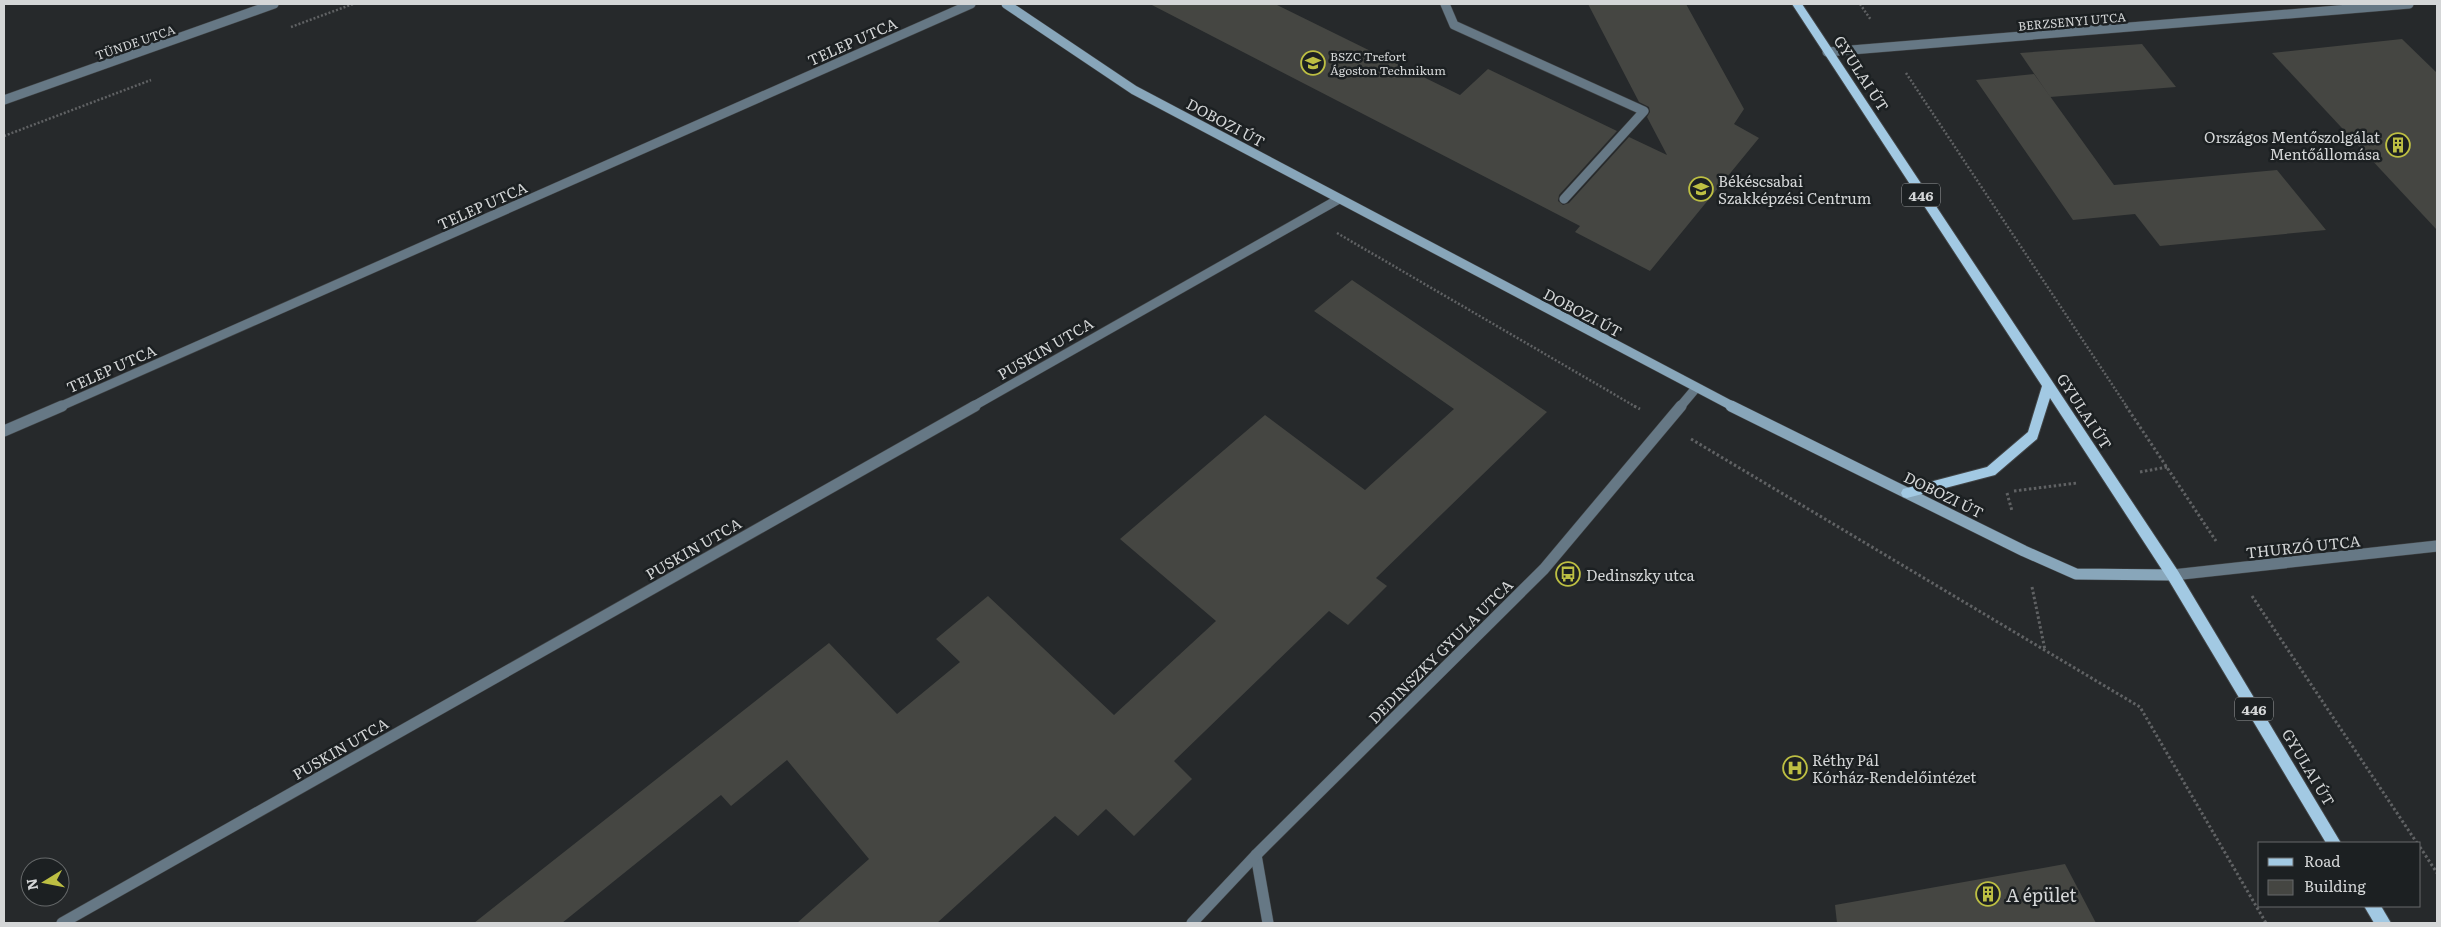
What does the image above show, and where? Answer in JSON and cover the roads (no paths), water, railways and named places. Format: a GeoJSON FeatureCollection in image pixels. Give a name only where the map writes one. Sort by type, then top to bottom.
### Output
{"type":"FeatureCollection","features":[{"type":"Feature","properties":{"kind":"main road","name":"DOBOZI ÚT"},"geometry":{"type":"LineString","coordinates":[[1006,4],[1134,90],[1696,388],[1907,493],[2076,574],[2172,575]]}},
{"type":"Feature","properties":{"kind":"main road","name":"GYULAI ÚT"},"geometry":{"type":"LineString","coordinates":[[1797,4],[2172,575],[2333,842]]}},
{"type":"Feature","properties":{"kind":"main road"},"geometry":{"type":"LineString","coordinates":[[1907,493],[1991,471],[2033,435],[2048,386]]}},
{"type":"Feature","properties":{"kind":"main road"},"geometry":{"type":"LineString","coordinates":[[2373,907],[2383,923]]}},
{"type":"Feature","properties":{"kind":"street","name":"TÜNDE UTCA"},"geometry":{"type":"LineString","coordinates":[[4,100],[274,4]]}},
{"type":"Feature","properties":{"kind":"street","name":"TELEP UTCA"},"geometry":{"type":"LineString","coordinates":[[4,431],[971,4]]}},
{"type":"Feature","properties":{"kind":"street"},"geometry":{"type":"LineString","coordinates":[[1445,4],[1454,25],[1644,111],[1564,199]]}},
{"type":"Feature","properties":{"kind":"street","name":"BERZSENYI UTCA"},"geometry":{"type":"LineString","coordinates":[[1827,52],[2409,4]]}},
{"type":"Feature","properties":{"kind":"street","name":"PUSKIN UTCA"},"geometry":{"type":"LineString","coordinates":[[62,923],[1338,199]]}},
{"type":"Feature","properties":{"kind":"street","name":"DEDINSZKY GYULA UTCA"},"geometry":{"type":"LineString","coordinates":[[1192,923],[1256,855],[1544,569],[1696,388]]}},
{"type":"Feature","properties":{"kind":"street","name":"THURZÓ UTCA"},"geometry":{"type":"LineString","coordinates":[[2172,575],[2437,546]]}},
{"type":"Feature","properties":{"kind":"street"},"geometry":{"type":"LineString","coordinates":[[1256,855],[1268,923]]}},
{"type":"Feature","properties":{"kind":"place","name":"BSZC Trefort Ágoston Technikum"},"geometry":{"type":"Point","coordinates":[1313,63]}},
{"type":"Feature","properties":{"kind":"place","name":"Országos Mentőszolgálat Mentőállomása"},"geometry":{"type":"Point","coordinates":[2398,145]}},
{"type":"Feature","properties":{"kind":"place","name":"Békéscsabai Szakképzési Centrum"},"geometry":{"type":"Point","coordinates":[1701,189]}},
{"type":"Feature","properties":{"kind":"place","name":"Dedinszky utca"},"geometry":{"type":"Point","coordinates":[1568,574]}},
{"type":"Feature","properties":{"kind":"place","name":"Réthy Pál Kórház-Rendelőintézet"},"geometry":{"type":"Point","coordinates":[1795,768]}},
{"type":"Feature","properties":{"kind":"place","name":"A épület"},"geometry":{"type":"Point","coordinates":[1988,894]}}]}
